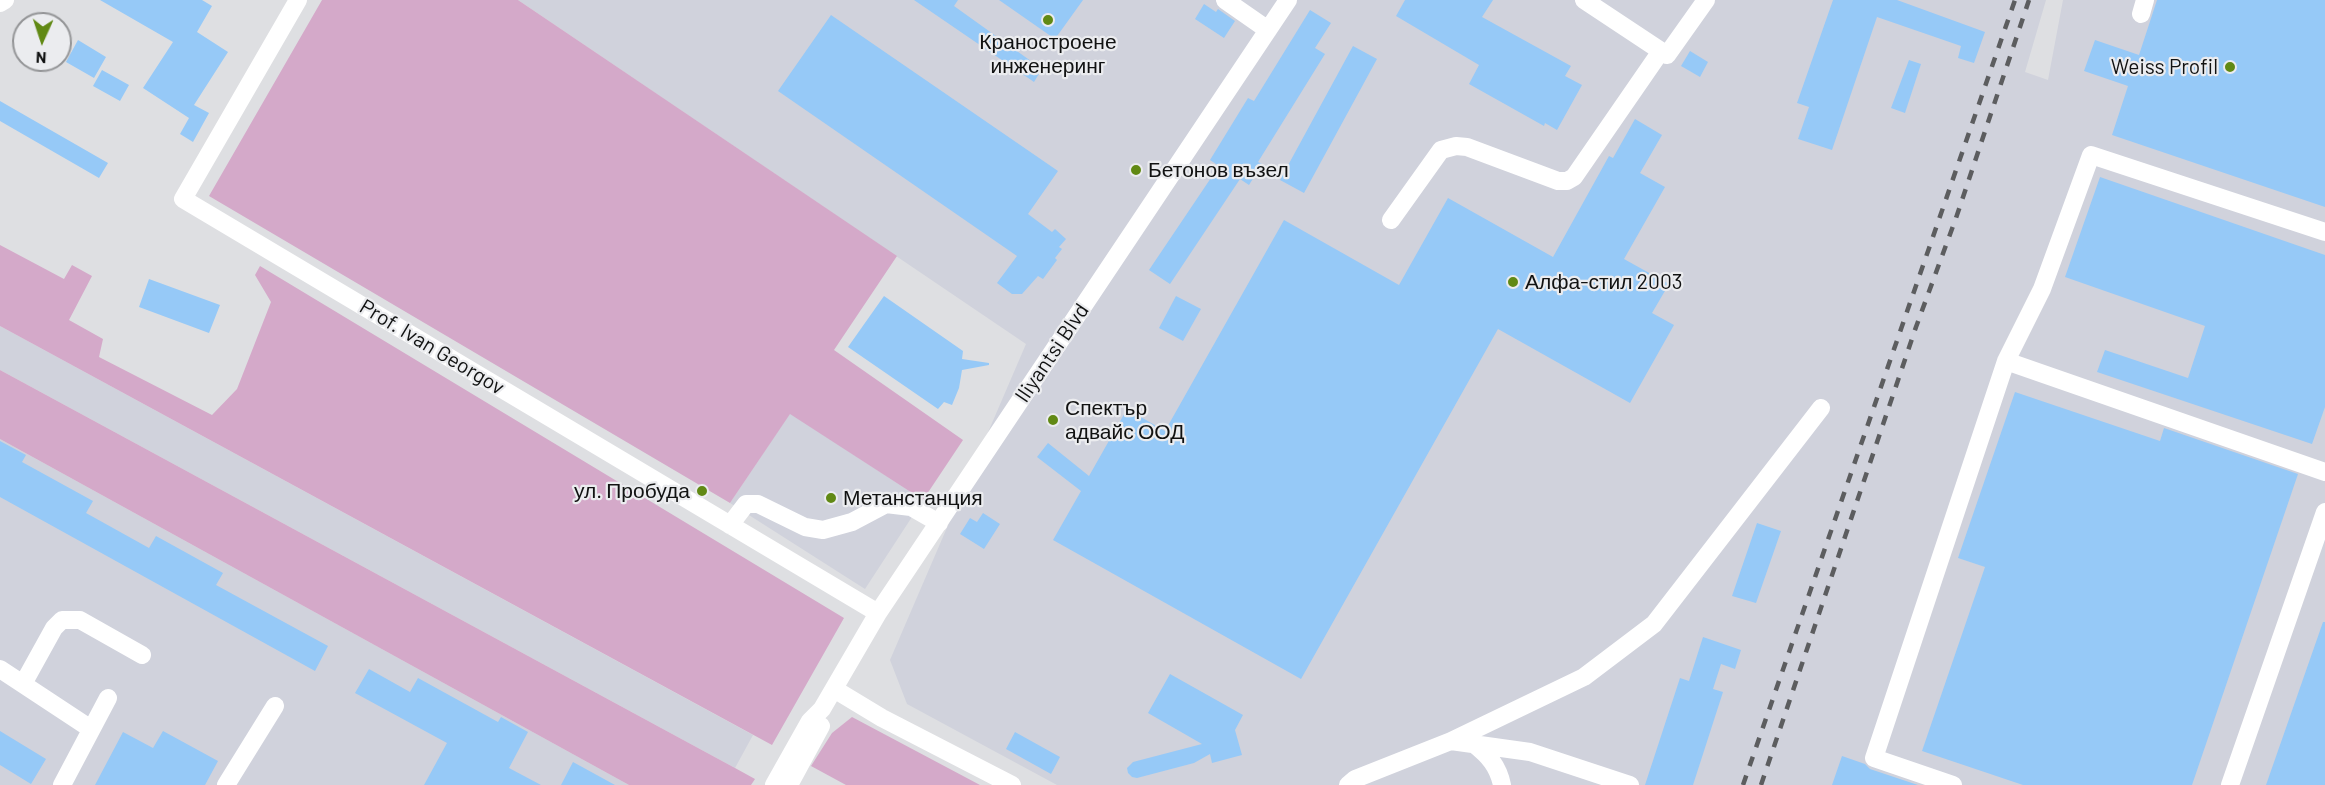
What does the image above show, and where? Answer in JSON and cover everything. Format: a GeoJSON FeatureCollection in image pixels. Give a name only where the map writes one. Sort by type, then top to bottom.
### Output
{"type":"FeatureCollection","features":[{"type":"Feature","properties":{"kind":"street"},"geometry":{"type":"LineString","coordinates":[[0,3],[4,0]]}},
{"type":"Feature","properties":{"kind":"street","name":"Prof. Ivan Georgov"},"geometry":{"type":"LineString","coordinates":[[298,0],[183,198],[878,614]]}},
{"type":"Feature","properties":{"kind":"street"},"geometry":{"type":"LineString","coordinates":[[1225,0],[1268,30]]}},
{"type":"Feature","properties":{"kind":"street","name":"Iliyantsi Blvd"},"geometry":{"type":"LineString","coordinates":[[774,785],[810,721],[822,709],[878,614],[1288,0]]}},
{"type":"Feature","properties":{"kind":"street"},"geometry":{"type":"LineString","coordinates":[[1584,0],[1664,53]]}},
{"type":"Feature","properties":{"kind":"street"},"geometry":{"type":"LineString","coordinates":[[1390,220],[1441,150],[1449,146],[1467,147],[1558,181],[1567,181],[1574,177],[1664,53],[1706,0]]}},
{"type":"Feature","properties":{"kind":"street"},"geometry":{"type":"LineString","coordinates":[[1953,785],[1914,779],[1874,758],[2006,361],[2042,289],[2091,154],[2325,232]]}},
{"type":"Feature","properties":{"kind":"street"},"geometry":{"type":"LineString","coordinates":[[2006,361],[2325,472]]}},
{"type":"Feature","properties":{"kind":"street"},"geometry":{"type":"LineString","coordinates":[[1348,785],[1355,779],[1451,741],[1584,677],[1654,624],[1821,408]]}},
{"type":"Feature","properties":{"kind":"street"},"geometry":{"type":"LineString","coordinates":[[730,525],[746,504],[758,504],[805,527],[823,530],[852,522],[886,504],[911,507],[939,523]]}},
{"type":"Feature","properties":{"kind":"street"},"geometry":{"type":"LineString","coordinates":[[2230,785],[2325,512]]}},
{"type":"Feature","properties":{"kind":"street"},"geometry":{"type":"LineString","coordinates":[[23,684],[54,628],[62,620],[80,620],[142,655]]}},
{"type":"Feature","properties":{"kind":"street"},"geometry":{"type":"LineString","coordinates":[[0,669],[91,729]]}},
{"type":"Feature","properties":{"kind":"street"},"geometry":{"type":"LineString","coordinates":[[834,689],[882,718],[1011,785]]}},
{"type":"Feature","properties":{"kind":"street"},"geometry":{"type":"LineString","coordinates":[[62,785],[108,698]]}},
{"type":"Feature","properties":{"kind":"street"},"geometry":{"type":"LineString","coordinates":[[226,785],[274,706]]}},
{"type":"Feature","properties":{"kind":"street","name":"Iliyantsi Blvd"},"geometry":{"type":"LineString","coordinates":[[789,785],[821,726],[822,709]]}},
{"type":"Feature","properties":{"kind":"street"},"geometry":{"type":"LineString","coordinates":[[1451,741],[1530,752],[1630,785]]}},
{"type":"Feature","properties":{"kind":"street"},"geometry":{"type":"LineString","coordinates":[[1474,744],[1489,756],[1499,771],[1502,785]]}},
{"type":"Feature","properties":{"kind":"shaded area"},"geometry":{"type":"Polygon","coordinates":[[[322,0],[518,0],[897,256],[834,350],[963,440],[923,500],[790,414],[730,503],[209,196],[322,0]]]}},
{"type":"Feature","properties":{"kind":"shaded area"},"geometry":{"type":"Polygon","coordinates":[[[518,0],[2046,0],[2025,72],[2048,80],[2063,0],[2325,0],[2325,785],[1057,785],[907,704],[890,660],[1026,344],[518,0]]]}},
{"type":"Feature","properties":{"kind":"shaded area"},"geometry":{"type":"Polygon","coordinates":[[[0,245],[64,279],[72,265],[92,276],[69,320],[103,339],[99,357],[212,415],[237,389],[271,302],[255,275],[260,266],[844,618],[772,745],[0,326],[0,245]]]}},
{"type":"Feature","properties":{"kind":"shaded area"},"geometry":{"type":"Polygon","coordinates":[[[0,326],[753,735],[735,768],[0,370],[0,326]]]}},
{"type":"Feature","properties":{"kind":"shaded area"},"geometry":{"type":"Polygon","coordinates":[[[0,370],[755,779],[751,785],[629,785],[0,439],[0,370]]]}},
{"type":"Feature","properties":{"kind":"shaded area"},"geometry":{"type":"Polygon","coordinates":[[[790,413],[923,500],[865,589],[730,503],[790,413]]]}},
{"type":"Feature","properties":{"kind":"shaded area"},"geometry":{"type":"Polygon","coordinates":[[[0,439],[629,785],[0,785],[0,439]]]}},
{"type":"Feature","properties":{"kind":"shaded area"},"geometry":{"type":"Polygon","coordinates":[[[852,717],[980,785],[846,785],[811,766],[832,733],[852,717]]]}},
{"type":"Feature","properties":{"kind":"building"},"geometry":{"type":"Polygon","coordinates":[[[100,0],[202,0],[212,6],[197,32],[228,52],[194,105],[209,113],[193,142],[180,134],[189,118],[143,88],[173,42],[100,0]]]}},
{"type":"Feature","properties":{"kind":"building"},"geometry":{"type":"Polygon","coordinates":[[[914,0],[958,0],[954,6],[1042,69],[1034,82],[914,0]]]}},
{"type":"Feature","properties":{"kind":"building","name":"Краностроене инженеринг"},"geometry":{"type":"Polygon","coordinates":[[[999,0],[1083,0],[1055,39],[999,0]]]}},
{"type":"Feature","properties":{"kind":"building"},"geometry":{"type":"Polygon","coordinates":[[[1405,0],[1493,0],[1482,17],[1571,66],[1565,76],[1582,85],[1557,130],[1545,123],[1544,126],[1469,84],[1479,65],[1396,16],[1405,0]]]}},
{"type":"Feature","properties":{"kind":"building"},"geometry":{"type":"Polygon","coordinates":[[[1833,0],[1897,0],[1985,32],[1974,63],[1958,58],[1961,46],[1877,17],[1832,150],[1798,139],[1809,107],[1797,103],[1833,0]]]}},
{"type":"Feature","properties":{"kind":"building","name":"Weiss Profil"},"geometry":{"type":"Polygon","coordinates":[[[2157,0],[2325,0],[2325,207],[2112,135],[2128,86],[2084,71],[2095,40],[2139,55],[2157,0]]]}},
{"type":"Feature","properties":{"kind":"building"},"geometry":{"type":"Polygon","coordinates":[[[1204,4],[1216,12],[1218,9],[1235,21],[1224,38],[1195,19],[1204,4]]]}},
{"type":"Feature","properties":{"kind":"building"},"geometry":{"type":"Polygon","coordinates":[[[1310,10],[1331,23],[1315,48],[1325,54],[1258,162],[1262,164],[1249,185],[1240,179],[1170,284],[1149,270],[1219,166],[1210,160],[1248,98],[1254,101],[1310,10]]]}},
{"type":"Feature","properties":{"kind":"building"},"geometry":{"type":"Polygon","coordinates":[[[831,15],[1058,171],[1028,214],[1052,232],[1055,229],[1066,239],[1059,247],[1062,249],[1055,258],[1057,260],[1043,279],[1038,276],[1022,294],[1012,294],[997,283],[1017,256],[778,91],[831,15]]]}},
{"type":"Feature","properties":{"kind":"building"},"geometry":{"type":"Polygon","coordinates":[[[78,40],[106,57],[94,78],[72,65],[72,51],[78,40]]]}},
{"type":"Feature","properties":{"kind":"building"},"geometry":{"type":"Polygon","coordinates":[[[1353,46],[1377,59],[1304,193],[1280,180],[1353,46]]]}},
{"type":"Feature","properties":{"kind":"building"},"geometry":{"type":"Polygon","coordinates":[[[1690,51],[1708,62],[1700,77],[1681,66],[1690,51]]]}},
{"type":"Feature","properties":{"kind":"building"},"geometry":{"type":"Polygon","coordinates":[[[1909,60],[1921,64],[1905,113],[1891,108],[1909,60]]]}},
{"type":"Feature","properties":{"kind":"building"},"geometry":{"type":"Polygon","coordinates":[[[102,70],[129,85],[120,101],[93,86],[102,70]]]}},
{"type":"Feature","properties":{"kind":"building"},"geometry":{"type":"Polygon","coordinates":[[[0,101],[108,163],[99,178],[0,121],[0,101]]]}},
{"type":"Feature","properties":{"kind":"building"},"geometry":{"type":"Polygon","coordinates":[[[1635,119],[1662,135],[1640,173],[1665,187],[1624,259],[1669,284],[1652,313],[1674,325],[1630,403],[1498,329],[1301,679],[1053,540],[1081,491],[1037,457],[1048,443],[1089,476],[1127,409],[1165,431],[1284,220],[1399,285],[1448,198],[1553,257],[1609,156],[1613,158],[1635,119]]]}},
{"type":"Feature","properties":{"kind":"building"},"geometry":{"type":"Polygon","coordinates":[[[2100,177],[2325,255],[2325,407],[2312,444],[2097,372],[2105,350],[2188,378],[2205,326],[2065,277],[2100,177]]]}},
{"type":"Feature","properties":{"kind":"building"},"geometry":{"type":"Polygon","coordinates":[[[149,279],[220,305],[209,333],[139,307],[149,279]]]}},
{"type":"Feature","properties":{"kind":"building"},"geometry":{"type":"Polygon","coordinates":[[[884,296],[963,351],[962,359],[989,363],[989,365],[962,370],[959,388],[952,405],[944,402],[938,409],[848,347],[884,296]]]}},
{"type":"Feature","properties":{"kind":"building"},"geometry":{"type":"Polygon","coordinates":[[[1176,296],[1201,309],[1183,341],[1159,328],[1176,296]]]}},
{"type":"Feature","properties":{"kind":"building"},"geometry":{"type":"Polygon","coordinates":[[[2015,392],[2160,441],[2164,428],[2298,474],[2192,785],[2023,785],[1922,751],[1985,567],[1958,558],[2015,392]]]}},
{"type":"Feature","properties":{"kind":"building"},"geometry":{"type":"Polygon","coordinates":[[[0,441],[26,455],[22,462],[93,501],[86,513],[149,548],[156,536],[223,573],[216,585],[328,646],[315,671],[0,497],[0,441]]]}},
{"type":"Feature","properties":{"kind":"building"},"geometry":{"type":"Polygon","coordinates":[[[983,513],[1000,524],[984,549],[960,534],[970,518],[977,522],[983,513]]]}},
{"type":"Feature","properties":{"kind":"building"},"geometry":{"type":"Polygon","coordinates":[[[1757,523],[1781,531],[1756,603],[1732,596],[1757,523]]]}},
{"type":"Feature","properties":{"kind":"building"},"geometry":{"type":"Polygon","coordinates":[[[2323,622],[2325,622],[2325,785],[2266,785],[2323,622]]]}},
{"type":"Feature","properties":{"kind":"building"},"geometry":{"type":"Polygon","coordinates":[[[1703,637],[1741,650],[1735,669],[1721,664],[1713,689],[1723,692],[1693,785],[1645,785],[1680,678],[1689,681],[1703,637]]]}},
{"type":"Feature","properties":{"kind":"building"},"geometry":{"type":"Polygon","coordinates":[[[369,669],[410,692],[418,678],[498,722],[501,717],[528,732],[509,768],[541,785],[424,785],[447,743],[355,693],[369,669]]]}},
{"type":"Feature","properties":{"kind":"building"},"geometry":{"type":"Polygon","coordinates":[[[1170,674],[1243,715],[1235,730],[1242,755],[1212,763],[1210,754],[1194,763],[1137,778],[1132,777],[1127,768],[1133,762],[1202,744],[1148,713],[1170,674]]]}},
{"type":"Feature","properties":{"kind":"building"},"geometry":{"type":"Polygon","coordinates":[[[0,731],[46,759],[31,784],[0,765],[0,731]]]}},
{"type":"Feature","properties":{"kind":"building"},"geometry":{"type":"Polygon","coordinates":[[[163,731],[218,761],[205,785],[95,785],[123,732],[153,748],[163,731]]]}},
{"type":"Feature","properties":{"kind":"building"},"geometry":{"type":"Polygon","coordinates":[[[1015,732],[1060,757],[1051,774],[1006,749],[1015,732]]]}},
{"type":"Feature","properties":{"kind":"building"},"geometry":{"type":"Polygon","coordinates":[[[1842,756],[1865,764],[1870,769],[1918,785],[1832,785],[1842,756]]]}},
{"type":"Feature","properties":{"kind":"building"},"geometry":{"type":"Polygon","coordinates":[[[573,762],[615,785],[561,785],[573,762]]]}},
{"type":"Feature","properties":{"kind":"railway"},"geometry":{"type":"LineString","coordinates":[[1743,785],[2015,0]]}},
{"type":"Feature","properties":{"kind":"railway"},"geometry":{"type":"LineString","coordinates":[[1761,785],[2029,0]]}},
{"type":"Feature","properties":{"kind":"place","name":"Краностроене инженеринг"},"geometry":{"type":"Point","coordinates":[1048,20]}},
{"type":"Feature","properties":{"kind":"place","name":"Weiss Profil"},"geometry":{"type":"Point","coordinates":[2230,67]}},
{"type":"Feature","properties":{"kind":"place","name":"Бетонов възел"},"geometry":{"type":"Point","coordinates":[1136,170]}},
{"type":"Feature","properties":{"kind":"place","name":"Алфа-стил 2003"},"geometry":{"type":"Point","coordinates":[1513,282]}},
{"type":"Feature","properties":{"kind":"place","name":"Спектър адвайс ООД"},"geometry":{"type":"Point","coordinates":[1053,420]}},
{"type":"Feature","properties":{"kind":"place","name":"ул. Пробуда"},"geometry":{"type":"Point","coordinates":[702,491]}},
{"type":"Feature","properties":{"kind":"place","name":"Метанстанция"},"geometry":{"type":"Point","coordinates":[831,498]}}]}
